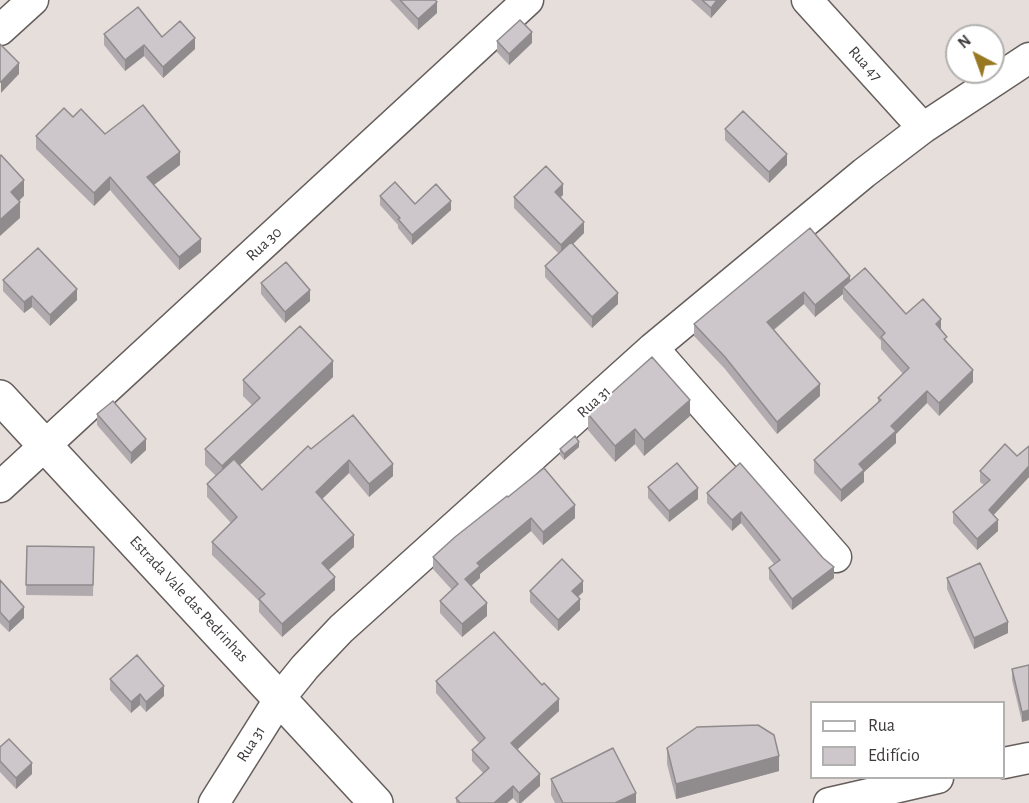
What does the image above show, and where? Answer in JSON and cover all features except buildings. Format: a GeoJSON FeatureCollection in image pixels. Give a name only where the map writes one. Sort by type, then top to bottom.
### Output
{"type":"FeatureCollection","features":[{"type":"Feature","properties":{"kind":"main road","name":"Estrada Vale das Pedrinhas"},"geometry":{"type":"LineString","coordinates":[[0,397],[376,803]]}},
{"type":"Feature","properties":{"kind":"street"},"geometry":{"type":"LineString","coordinates":[[0,30],[33,0]]}},
{"type":"Feature","properties":{"kind":"street","name":"Rua 30"},"geometry":{"type":"LineString","coordinates":[[0,487],[528,0]]}},
{"type":"Feature","properties":{"kind":"street","name":"Rua 47"},"geometry":{"type":"LineString","coordinates":[[807,0],[923,128]]}},
{"type":"Feature","properties":{"kind":"street","name":"Rua 31"},"geometry":{"type":"LineString","coordinates":[[214,803],[280,698],[305,667],[341,629],[653,348],[864,173],[923,128],[1029,58]]}},
{"type":"Feature","properties":{"kind":"street"},"geometry":{"type":"LineString","coordinates":[[653,348],[836,557]]}},
{"type":"Feature","properties":{"kind":"street"},"geometry":{"type":"LineString","coordinates":[[1005,763],[1029,758]]}},
{"type":"Feature","properties":{"kind":"street"},"geometry":{"type":"LineString","coordinates":[[829,803],[930,779]]}}]}
